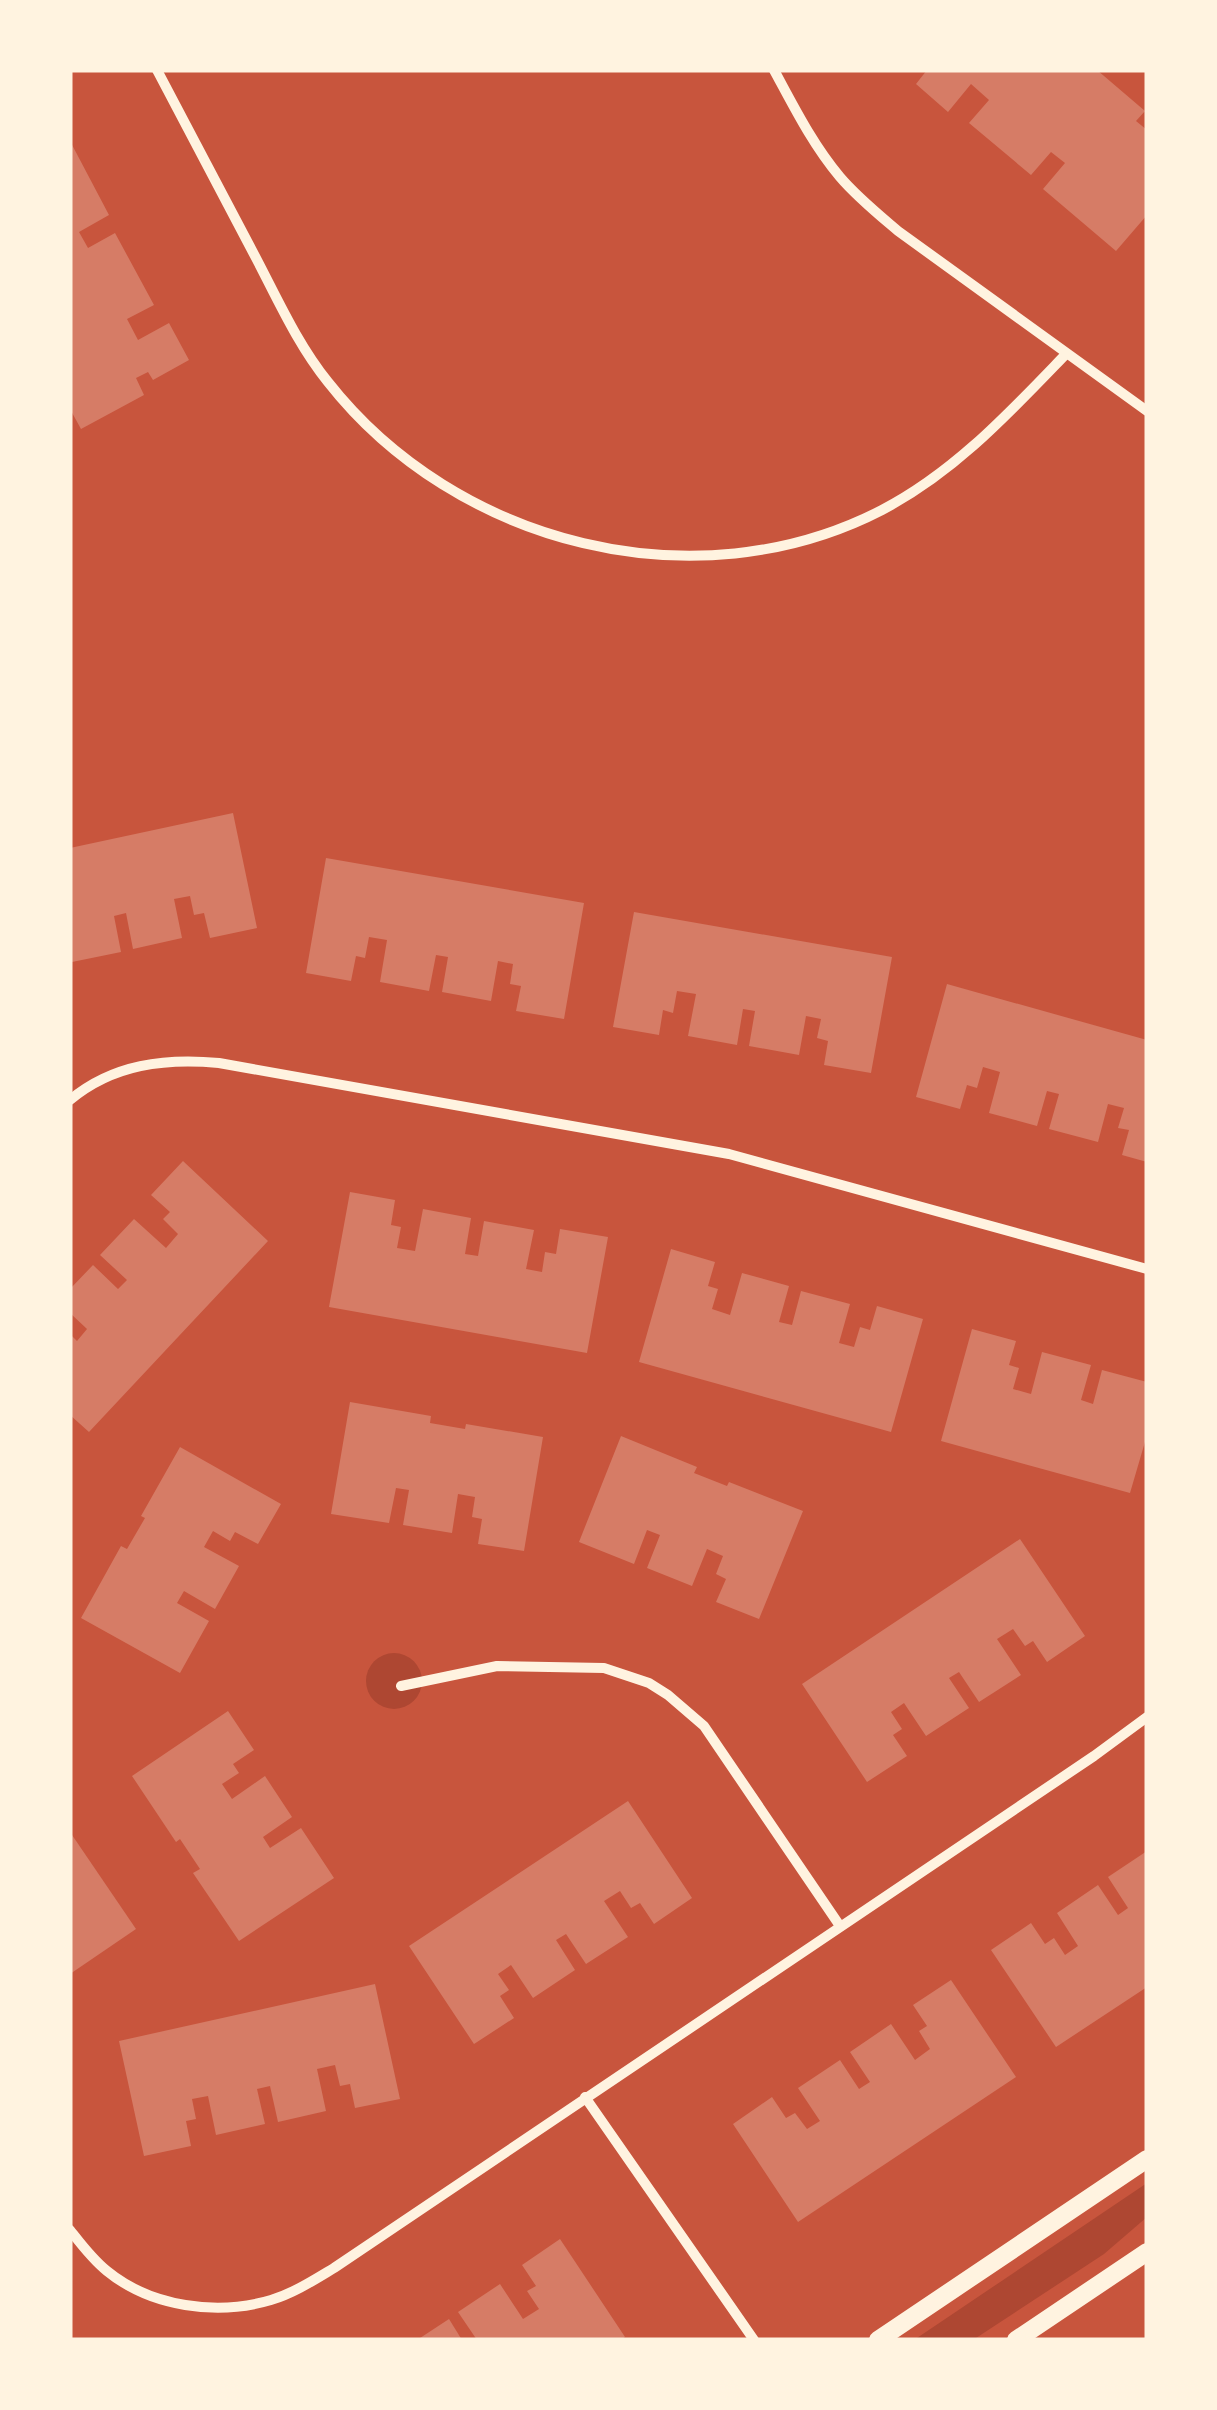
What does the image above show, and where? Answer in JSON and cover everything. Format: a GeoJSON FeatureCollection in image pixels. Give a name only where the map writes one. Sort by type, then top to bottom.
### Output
{"type":"FeatureCollection","features":[{"type":"Feature","properties":{"kind":"street"},"geometry":{"type":"LineString","coordinates":[[157,70],[295,332],[329,384],[364,422],[430,478],[490,512],[546,534],[620,552],[676,556],[738,554],[776,548],[830,532],[880,511],[946,469],[999,424],[1066,354]]}},
{"type":"Feature","properties":{"kind":"street"},"geometry":{"type":"LineString","coordinates":[[774,70],[798,115],[841,178],[898,231],[1147,412]]}},
{"type":"Feature","properties":{"kind":"street"},"geometry":{"type":"LineString","coordinates":[[70,1100],[86,1086],[141,1065],[167,1061],[219,1063],[729,1154],[1147,1269]]}},
{"type":"Feature","properties":{"kind":"street"},"geometry":{"type":"LineString","coordinates":[[401,1686],[496,1666],[604,1668],[649,1683],[704,1726],[840,1926]]}},
{"type":"Feature","properties":{"kind":"street"},"geometry":{"type":"LineString","coordinates":[[70,2230],[104,2269],[122,2282],[196,2307],[221,2309],[274,2299],[300,2288],[1147,1716]]}},
{"type":"Feature","properties":{"kind":"street"},"geometry":{"type":"LineString","coordinates":[[586,2097],[754,2340]]}},
{"type":"Feature","properties":{"kind":"street"},"geometry":{"type":"LineString","coordinates":[[878,2340],[1147,2158]]}},
{"type":"Feature","properties":{"kind":"street"},"geometry":{"type":"LineString","coordinates":[[1016,2340],[1147,2252]]}},
{"type":"Feature","properties":{"kind":"shaded area"},"geometry":{"type":"Polygon","coordinates":[[[394,1653],[414,1661],[422,1681],[414,1701],[394,1709],[374,1701],[366,1681],[374,1661],[394,1653]]]}},
{"type":"Feature","properties":{"kind":"shaded area"},"geometry":{"type":"Polygon","coordinates":[[[1147,2183],[1147,2217],[1104,2254],[973,2340],[914,2340],[1147,2183]]]}},
{"type":"Feature","properties":{"kind":"building"},"geometry":{"type":"Polygon","coordinates":[[[927,70],[1097,70],[1145,111],[1136,121],[1147,130],[1147,215],[1116,251],[1043,189],[1065,163],[1051,152],[1031,175],[969,123],[989,100],[971,84],[948,112],[916,84],[927,70]]]}},
{"type":"Feature","properties":{"kind":"building"},"geometry":{"type":"Polygon","coordinates":[[[70,141],[109,215],[79,232],[88,248],[115,233],[154,305],[127,319],[138,340],[169,323],[189,360],[153,380],[148,372],[136,378],[144,395],[81,429],[70,409],[70,141]]]}},
{"type":"Feature","properties":{"kind":"building"},"geometry":{"type":"Polygon","coordinates":[[[233,813],[257,928],[210,938],[204,913],[194,915],[190,896],[174,899],[182,938],[133,949],[126,913],[114,916],[121,952],[72,962],[70,848],[233,813]]]}},
{"type":"Feature","properties":{"kind":"building"},"geometry":{"type":"Polygon","coordinates":[[[326,858],[584,903],[564,1019],[516,1011],[521,986],[510,984],[513,964],[498,961],[491,1001],[442,992],[448,957],[436,955],[429,991],[380,982],[387,940],[369,937],[365,958],[356,956],[351,981],[306,973],[326,858]]]}},
{"type":"Feature","properties":{"kind":"building"},"geometry":{"type":"Polygon","coordinates":[[[634,912],[892,957],[871,1073],[824,1065],[828,1041],[817,1038],[821,1019],[806,1016],[799,1055],[749,1046],[755,1011],[743,1009],[737,1045],[688,1036],[696,994],[677,991],[673,1013],[663,1010],[659,1035],[613,1027],[634,912]]]}},
{"type":"Feature","properties":{"kind":"building"},"geometry":{"type":"Polygon","coordinates":[[[947,984],[1147,1040],[1147,1162],[1122,1155],[1129,1130],[1118,1128],[1124,1108],[1108,1104],[1098,1142],[1049,1129],[1059,1094],[1047,1091],[1037,1126],[989,1113],[1000,1072],[983,1067],[977,1088],[967,1085],[960,1109],[916,1097],[947,984]]]}},
{"type":"Feature","properties":{"kind":"building"},"geometry":{"type":"Polygon","coordinates":[[[183,1161],[268,1241],[89,1432],[70,1415],[70,1334],[77,1341],[87,1329],[70,1313],[70,1289],[93,1265],[118,1289],[127,1280],[100,1255],[134,1219],[166,1248],[178,1234],[163,1219],[170,1212],[151,1195],[183,1161]]]}},
{"type":"Feature","properties":{"kind":"building"},"geometry":{"type":"Polygon","coordinates":[[[350,1192],[395,1200],[391,1225],[401,1227],[397,1248],[415,1251],[423,1209],[471,1218],[465,1254],[478,1256],[484,1221],[534,1230],[526,1269],[542,1272],[545,1252],[556,1254],[560,1229],[608,1237],[587,1353],[329,1307],[350,1192]]]}},
{"type":"Feature","properties":{"kind":"building"},"geometry":{"type":"Polygon","coordinates":[[[671,1249],[715,1262],[708,1286],[718,1289],[712,1309],[730,1315],[742,1273],[789,1286],[779,1322],[792,1325],[801,1291],[850,1304],[839,1343],[854,1347],[860,1327],[870,1330],[877,1306],[923,1319],[891,1432],[639,1362],[671,1249]]]}},
{"type":"Feature","properties":{"kind":"building"},"geometry":{"type":"Polygon","coordinates":[[[972,1329],[1016,1341],[1009,1365],[1019,1368],[1013,1389],[1031,1394],[1042,1352],[1091,1365],[1081,1400],[1093,1404],[1102,1370],[1147,1382],[1147,1435],[1130,1493],[941,1441],[972,1329]]]}},
{"type":"Feature","properties":{"kind":"building"},"geometry":{"type":"Polygon","coordinates":[[[350,1402],[431,1416],[430,1423],[465,1429],[466,1424],[543,1437],[524,1551],[478,1544],[482,1519],[472,1517],[475,1497],[458,1494],[452,1533],[403,1525],[409,1490],[396,1488],[389,1523],[331,1514],[350,1402]]]}},
{"type":"Feature","properties":{"kind":"building"},"geometry":{"type":"Polygon","coordinates":[[[621,1436],[697,1467],[694,1473],[727,1486],[729,1482],[803,1511],[759,1619],[716,1602],[726,1579],[716,1574],[723,1556],[707,1549],[692,1586],[647,1568],[660,1535],[647,1530],[634,1564],[579,1542],[621,1436]]]}},
{"type":"Feature","properties":{"kind":"building"},"geometry":{"type":"Polygon","coordinates":[[[180,1447],[281,1504],[258,1544],[235,1532],[230,1541],[213,1531],[204,1547],[239,1566],[215,1609],[184,1591],[177,1603],[209,1621],[180,1673],[81,1618],[121,1546],[127,1549],[145,1518],[141,1516],[180,1447]]]}},
{"type":"Feature","properties":{"kind":"building"},"geometry":{"type":"Polygon","coordinates":[[[1020,1539],[1085,1636],[1047,1662],[1033,1641],[1025,1646],[1013,1629],[997,1639],[1021,1675],[979,1702],[959,1672],[949,1678],[969,1708],[926,1736],[904,1703],[891,1712],[902,1729],[893,1735],[907,1756],[867,1782],[802,1684],[1020,1539]]]}},
{"type":"Feature","properties":{"kind":"building"},"geometry":{"type":"Polygon","coordinates":[[[228,1711],[254,1750],[233,1764],[239,1773],[222,1784],[232,1799],[265,1776],[292,1817],[263,1837],[270,1848],[301,1828],[334,1878],[239,1941],[193,1873],[200,1869],[180,1839],[176,1842],[132,1776],[228,1711]]]}},
{"type":"Feature","properties":{"kind":"building"},"geometry":{"type":"Polygon","coordinates":[[[628,1801],[692,1898],[654,1924],[640,1903],[631,1908],[620,1891],[604,1901],[628,1937],[586,1964],[566,1934],[556,1940],[575,1970],[533,1998],[511,1965],[498,1974],[509,1990],[500,1996],[514,2018],[474,2044],[409,1946],[628,1801]]]}},
{"type":"Feature","properties":{"kind":"building"},"geometry":{"type":"Polygon","coordinates":[[[70,1832],[136,1929],[70,1974],[70,1832]]]}},
{"type":"Feature","properties":{"kind":"building"},"geometry":{"type":"Polygon","coordinates":[[[1147,1851],[1147,1987],[1056,2047],[991,1950],[1031,1923],[1045,1944],[1054,1938],[1065,1955],[1078,1946],[1057,1913],[1098,1885],[1118,1915],[1128,1908],[1108,1877],[1147,1851]]]}},
{"type":"Feature","properties":{"kind":"building"},"geometry":{"type":"Polygon","coordinates":[[[951,1980],[1016,2077],[798,2222],[733,2124],[772,2097],[786,2118],[795,2113],[807,2129],[820,2121],[798,2088],[840,2060],[859,2089],[870,2082],[850,2052],[891,2024],[915,2060],[930,2049],[919,2031],[927,2026],[913,2005],[951,1980]]]}},
{"type":"Feature","properties":{"kind":"building"},"geometry":{"type":"Polygon","coordinates":[[[375,1984],[400,2099],[355,2108],[350,2084],[340,2086],[335,2065],[317,2069],[326,2111],[278,2122],[270,2086],[257,2089],[265,2124],[216,2135],[208,2096],[192,2099],[196,2119],[186,2121],[191,2146],[144,2156],[119,2041],[375,1984]]]}},
{"type":"Feature","properties":{"kind":"building"},"geometry":{"type":"Polygon","coordinates":[[[560,2239],[625,2337],[477,2340],[458,2312],[500,2284],[523,2319],[539,2309],[527,2291],[536,2286],[522,2265],[560,2239]]]}},
{"type":"Feature","properties":{"kind":"building"},"geometry":{"type":"Polygon","coordinates":[[[449,2319],[462,2340],[417,2340],[449,2319]]]}}]}
